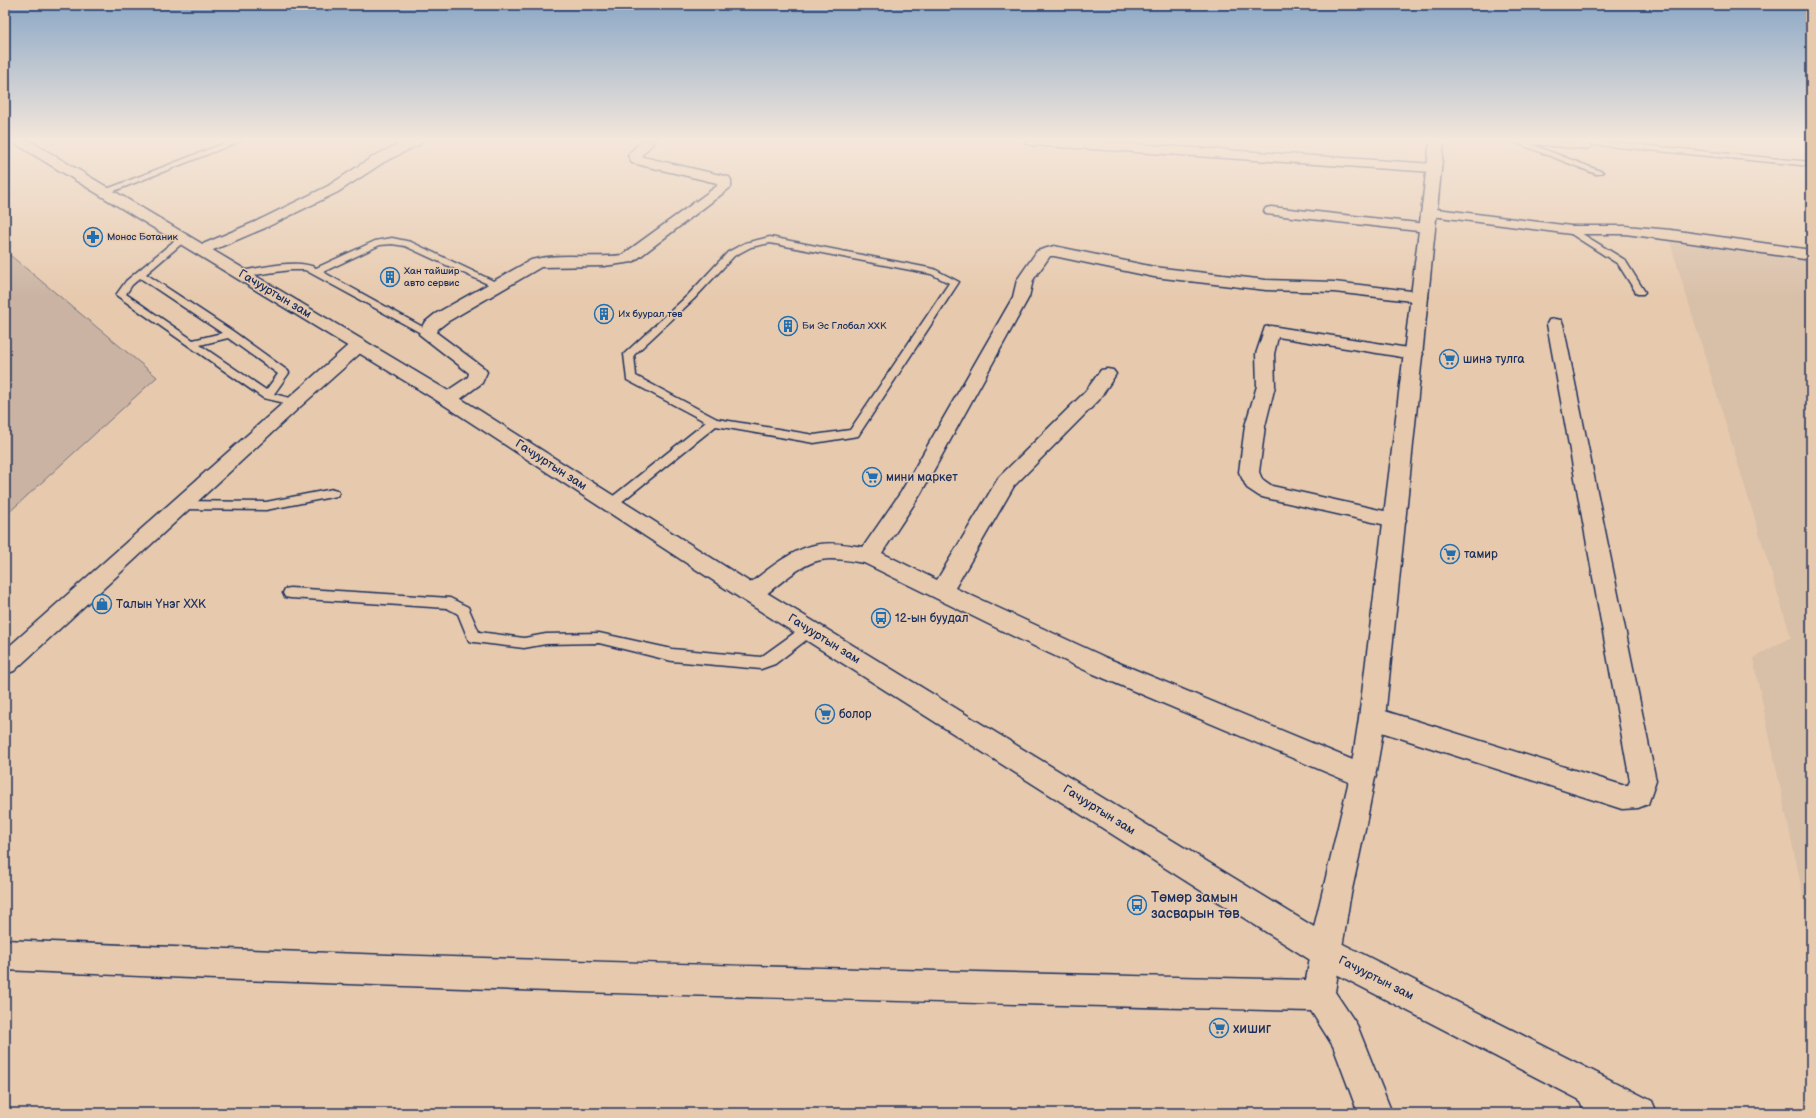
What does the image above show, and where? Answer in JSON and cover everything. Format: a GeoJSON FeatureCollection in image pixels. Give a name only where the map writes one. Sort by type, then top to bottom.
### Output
{"type":"FeatureCollection","features":[{"type":"Feature","properties":{"kind":"main road","name":"Гачууртын зам"},"geometry":{"type":"LineString","coordinates":[[110,193],[448,399],[751,594],[1326,952],[1640,1113]]}},
{"type":"Feature","properties":{"kind":"main road"},"geometry":{"type":"LineString","coordinates":[[192,244],[260,225],[325,193]]}},
{"type":"Feature","properties":{"kind":"main road"},"geometry":{"type":"LineString","coordinates":[[448,399],[476,379],[478,372],[428,334],[430,326],[497,285],[537,263],[554,260],[611,262],[627,259],[716,193]]}},
{"type":"Feature","properties":{"kind":"main road"},"geometry":{"type":"LineString","coordinates":[[1375,1113],[1346,1036],[1319,996],[1330,924],[1363,776],[1372,718],[1431,193]]}},
{"type":"Feature","properties":{"kind":"main road"},"geometry":{"type":"LineString","coordinates":[[1271,211],[1571,230],[1632,231],[1811,255]]}},
{"type":"Feature","properties":{"kind":"main road"},"geometry":{"type":"LineString","coordinates":[[869,556],[910,495],[1021,297],[1025,280],[1042,254],[1046,252],[1054,251],[1154,272],[1266,285],[1334,287],[1420,297]]}},
{"type":"Feature","properties":{"kind":"main road"},"geometry":{"type":"LineString","coordinates":[[1372,718],[1622,797],[1638,796],[1643,781],[1555,324]]}},
{"type":"Feature","properties":{"kind":"main road"},"geometry":{"type":"LineString","coordinates":[[1395,520],[1266,491],[1254,483],[1249,472],[1255,426],[1266,386],[1265,354],[1271,331],[1414,354]]}},
{"type":"Feature","properties":{"kind":"main road"},"geometry":{"type":"LineString","coordinates":[[5,664],[359,345]]}},
{"type":"Feature","properties":{"kind":"main road"},"geometry":{"type":"LineString","coordinates":[[942,591],[1006,482],[1092,396],[1107,374]]}},
{"type":"Feature","properties":{"kind":"main road"},"geometry":{"type":"LineString","coordinates":[[751,594],[798,560],[819,552],[838,551],[869,556],[1027,633],[1098,665],[1363,776]]}},
{"type":"Feature","properties":{"kind":"main road"},"geometry":{"type":"LineString","coordinates":[[5,955],[226,965],[687,980],[1319,996]]}},
{"type":"Feature","properties":{"kind":"lane"},"geometry":{"type":"LineString","coordinates":[[1571,230],[1622,262],[1640,292]]}},
{"type":"Feature","properties":{"kind":"lane"},"geometry":{"type":"LineString","coordinates":[[611,504],[714,422],[814,439],[854,434],[954,282],[934,272],[770,240],[748,246],[731,254],[691,297],[629,354],[632,378],[714,422]]}},
{"type":"Feature","properties":{"kind":"lane"},"geometry":{"type":"LineString","coordinates":[[317,271],[378,243],[392,241],[408,244],[450,265],[497,285]]}},
{"type":"Feature","properties":{"kind":"lane"},"geometry":{"type":"LineString","coordinates":[[192,244],[140,274],[129,283],[121,294],[267,396],[294,402]]}},
{"type":"Feature","properties":{"kind":"lane"},"geometry":{"type":"LineString","coordinates":[[241,274],[290,266],[307,267],[317,271],[428,334]]}},
{"type":"Feature","properties":{"kind":"lane"},"geometry":{"type":"LineString","coordinates":[[140,274],[230,334],[284,373],[267,396]]}},
{"type":"Feature","properties":{"kind":"lane"},"geometry":{"type":"LineString","coordinates":[[191,344],[230,334]]}},
{"type":"Feature","properties":{"kind":"lane"},"geometry":{"type":"LineString","coordinates":[[181,505],[266,506],[333,493]]}},
{"type":"Feature","properties":{"kind":"lane"},"geometry":{"type":"LineString","coordinates":[[290,593],[450,603],[463,610],[474,637],[524,643],[546,639],[599,638],[672,655],[761,663],[770,660],[809,630]]}},
{"type":"Feature","properties":{"kind":"lane"},"geometry":{"type":"LineString","coordinates":[[1581,1083],[1596,1113]]}},
{"type":"Feature","properties":{"kind":"shaded area"},"geometry":{"type":"Polygon","coordinates":[[[1670,242],[1811,261],[1811,933],[1753,658],[1791,637],[1670,242]]]}},
{"type":"Feature","properties":{"kind":"shaded area"},"geometry":{"type":"Polygon","coordinates":[[[5,251],[157,377],[5,516],[5,251]]]}},
{"type":"Feature","properties":{"kind":"place","name":"Монос Ботаник"},"geometry":{"type":"Point","coordinates":[93,237]}},
{"type":"Feature","properties":{"kind":"place","name":"Хан тайшир авто сервис"},"geometry":{"type":"Point","coordinates":[390,277]}},
{"type":"Feature","properties":{"kind":"place","name":"Их буурал төв"},"geometry":{"type":"Point","coordinates":[604,314]}},
{"type":"Feature","properties":{"kind":"place","name":"Би Эс Глобал ХХК"},"geometry":{"type":"Point","coordinates":[788,326]}},
{"type":"Feature","properties":{"kind":"place","name":"шинэ тулга"},"geometry":{"type":"Point","coordinates":[1449,359]}},
{"type":"Feature","properties":{"kind":"place","name":"мини маркет"},"geometry":{"type":"Point","coordinates":[872,477]}},
{"type":"Feature","properties":{"kind":"place","name":"тамир"},"geometry":{"type":"Point","coordinates":[1450,554]}},
{"type":"Feature","properties":{"kind":"place","name":"Талын Үнэг ХХК"},"geometry":{"type":"Point","coordinates":[102,604]}},
{"type":"Feature","properties":{"kind":"place","name":"12-ын буудал"},"geometry":{"type":"Point","coordinates":[881,618]}},
{"type":"Feature","properties":{"kind":"place","name":"болор"},"geometry":{"type":"Point","coordinates":[825,714]}},
{"type":"Feature","properties":{"kind":"place","name":"Төмөр замын засварын төв"},"geometry":{"type":"Point","coordinates":[1137,905]}},
{"type":"Feature","properties":{"kind":"place","name":"хишиг"},"geometry":{"type":"Point","coordinates":[1219,1028]}}]}
